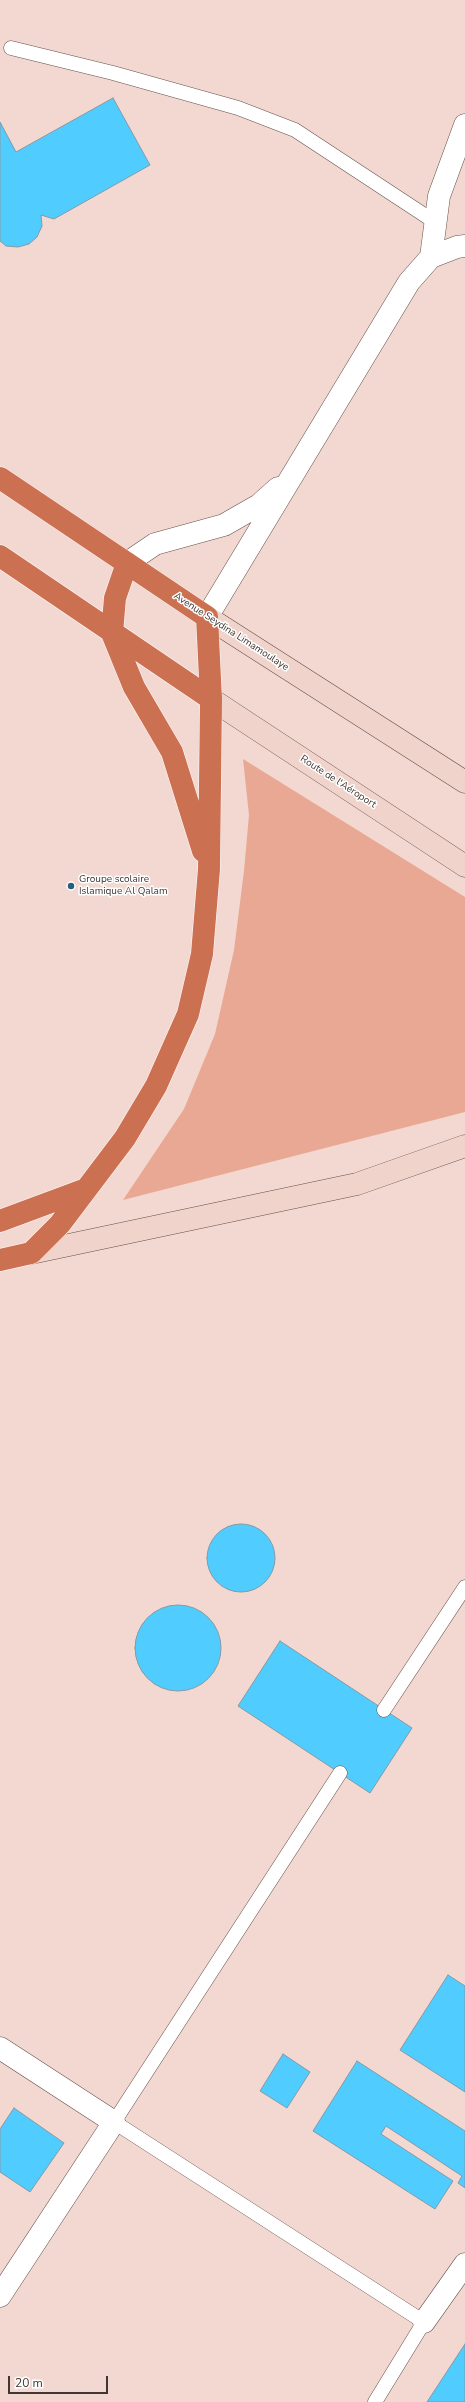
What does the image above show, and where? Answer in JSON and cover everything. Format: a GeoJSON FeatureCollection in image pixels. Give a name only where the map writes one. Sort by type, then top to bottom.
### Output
{"type":"FeatureCollection","features":[{"type":"Feature","properties":{"kind":"highway","name":"Avenue Seydina Limamoulaye"},"geometry":{"type":"LineString","coordinates":[[0,478],[207,617]]}},
{"type":"Feature","properties":{"kind":"highway"},"geometry":{"type":"LineString","coordinates":[[0,556],[211,699]]}},
{"type":"Feature","properties":{"kind":"highway"},"geometry":{"type":"LineString","coordinates":[[127,564],[115,598],[112,633],[134,687],[172,752],[209,869]]}},
{"type":"Feature","properties":{"kind":"highway"},"geometry":{"type":"LineString","coordinates":[[0,1260],[31,1253],[60,1224],[125,1138],[156,1086],[188,1014],[202,954],[209,869],[211,699],[207,617]]}},
{"type":"Feature","properties":{"kind":"highway"},"geometry":{"type":"LineString","coordinates":[[0,1221],[86,1189]]}},
{"type":"Feature","properties":{"kind":"street"},"geometry":{"type":"LineString","coordinates":[[431,257],[439,196],[465,125]]}},
{"type":"Feature","properties":{"kind":"street"},"geometry":{"type":"LineString","coordinates":[[207,617],[409,282],[431,257],[456,247],[465,246]]}},
{"type":"Feature","properties":{"kind":"street"},"geometry":{"type":"LineString","coordinates":[[127,564],[155,544],[224,525],[259,506],[294,474]]}},
{"type":"Feature","properties":{"kind":"street","name":"Avenue Seydina Limamoulaye"},"geometry":{"type":"LineString","coordinates":[[207,617],[465,782]]}},
{"type":"Feature","properties":{"kind":"street","name":"Route de l'Aéroport"},"geometry":{"type":"LineString","coordinates":[[211,699],[465,866]]}},
{"type":"Feature","properties":{"kind":"street"},"geometry":{"type":"LineString","coordinates":[[31,1253],[357,1184],[465,1146]]}},
{"type":"Feature","properties":{"kind":"street"},"geometry":{"type":"LineString","coordinates":[[0,2048],[114,2122],[0,2296]]}},
{"type":"Feature","properties":{"kind":"street"},"geometry":{"type":"LineString","coordinates":[[424,2322],[465,2264]]}},
{"type":"Feature","properties":{"kind":"lane"},"geometry":{"type":"LineString","coordinates":[[11,48],[113,73],[238,108],[295,130],[365,178],[435,222]]}},
{"type":"Feature","properties":{"kind":"lane"},"geometry":{"type":"LineString","coordinates":[[384,1710],[465,1587]]}},
{"type":"Feature","properties":{"kind":"lane"},"geometry":{"type":"LineString","coordinates":[[340,1773],[114,2122],[424,2322],[375,2402]]}},
{"type":"Feature","properties":{"kind":"shaded area"},"geometry":{"type":"Polygon","coordinates":[[[243,759],[465,897],[465,1112],[123,1200],[184,1109],[215,1034],[234,950],[244,871],[249,815],[243,759]]]}},
{"type":"Feature","properties":{"kind":"building"},"geometry":{"type":"Polygon","coordinates":[[[113,98],[150,165],[54,219],[41,215],[42,226],[37,237],[29,244],[18,247],[6,246],[0,241],[0,122],[16,152],[113,98]]]}},
{"type":"Feature","properties":{"kind":"building"},"geometry":{"type":"Polygon","coordinates":[[[241,1524],[254,1526],[265,1534],[273,1545],[275,1558],[273,1571],[265,1582],[254,1590],[241,1592],[228,1590],[217,1582],[209,1571],[207,1558],[209,1545],[217,1534],[228,1526],[241,1524]]]}},
{"type":"Feature","properties":{"kind":"building"},"geometry":{"type":"Polygon","coordinates":[[[178,1605],[195,1608],[209,1617],[218,1631],[221,1648],[218,1665],[209,1679],[195,1688],[178,1691],[161,1688],[147,1679],[138,1665],[135,1648],[138,1631],[147,1617],[161,1608],[178,1605]]]}},
{"type":"Feature","properties":{"kind":"building"},"geometry":{"type":"Polygon","coordinates":[[[280,1641],[412,1728],[370,1793],[238,1706],[280,1641]]]}},
{"type":"Feature","properties":{"kind":"building"},"geometry":{"type":"Polygon","coordinates":[[[448,1975],[465,1986],[465,2092],[400,2050],[448,1975]]]}},
{"type":"Feature","properties":{"kind":"building"},"geometry":{"type":"Polygon","coordinates":[[[283,2054],[310,2072],[287,2108],[260,2091],[283,2054]]]}},
{"type":"Feature","properties":{"kind":"building"},"geometry":{"type":"Polygon","coordinates":[[[357,2061],[465,2131],[465,2188],[458,2183],[462,2176],[386,2126],[381,2134],[453,2181],[435,2209],[313,2131],[357,2061]]]}},
{"type":"Feature","properties":{"kind":"building"},"geometry":{"type":"Polygon","coordinates":[[[14,2108],[64,2143],[30,2192],[0,2172],[0,2129],[14,2108]]]}},
{"type":"Feature","properties":{"kind":"building"},"geometry":{"type":"Polygon","coordinates":[[[465,2344],[465,2402],[427,2402],[465,2344]]]}},
{"type":"Feature","properties":{"kind":"place","name":"Groupe scolaire Islamique Al Qalam"},"geometry":{"type":"Point","coordinates":[71,886]}}]}
